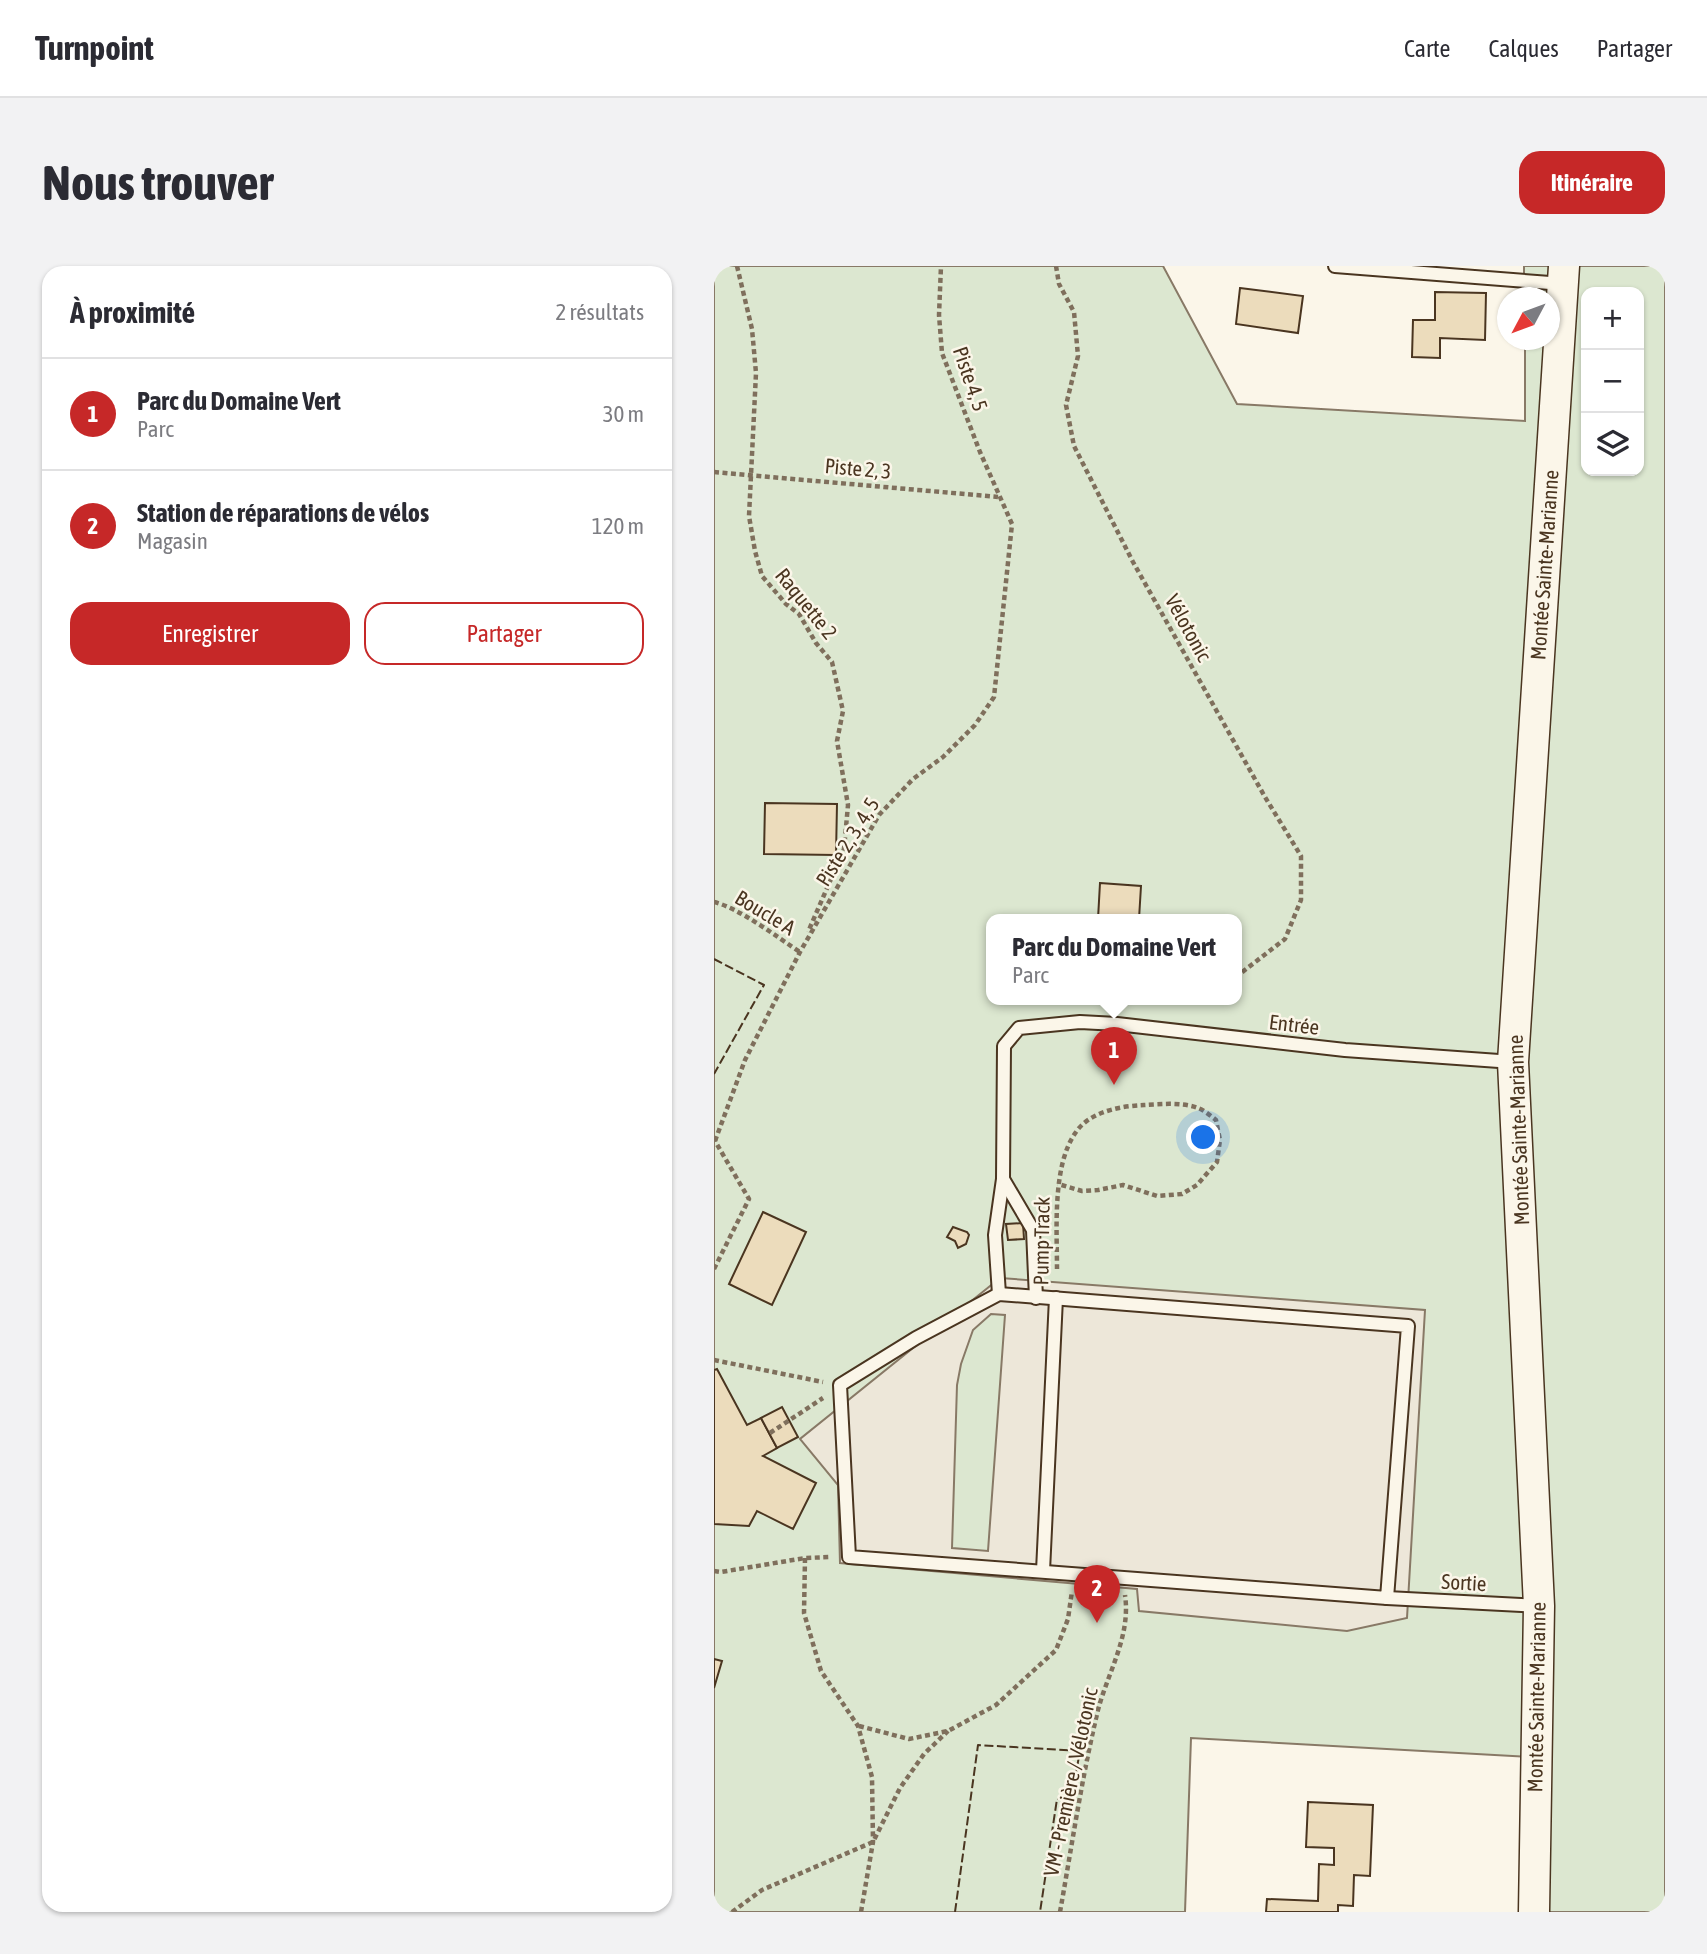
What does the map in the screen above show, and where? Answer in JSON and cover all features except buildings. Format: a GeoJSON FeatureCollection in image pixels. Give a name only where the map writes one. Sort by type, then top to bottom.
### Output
{"type":"FeatureCollection","features":[{"type":"Feature","properties":{"kind":"street","name":"Montée Sainte-Marianne"},"geometry":{"type":"LineString","coordinates":[[1534,1912],[1539,1606],[1513,1062],[1564,275]]}},
{"type":"Feature","properties":{"kind":"lane"},"geometry":{"type":"LineString","coordinates":[[1335,266],[1564,275]]}},
{"type":"Feature","properties":{"kind":"lane","name":"Entrée"},"geometry":{"type":"LineString","coordinates":[[999,1294],[995,1235],[1003,1179],[1004,1046],[1018,1028],[1080,1022],[1117,1024],[1345,1050],[1513,1062]]}},
{"type":"Feature","properties":{"kind":"lane"},"geometry":{"type":"LineString","coordinates":[[1003,1179],[1033,1230],[1036,1298]]}},
{"type":"Feature","properties":{"kind":"lane"},"geometry":{"type":"LineString","coordinates":[[840,1385],[916,1338],[999,1294],[1408,1326],[1387,1598]]}},
{"type":"Feature","properties":{"kind":"lane"},"geometry":{"type":"LineString","coordinates":[[1043,1571],[1056,1298]]}},
{"type":"Feature","properties":{"kind":"lane","name":"Sortie"},"geometry":{"type":"LineString","coordinates":[[840,1385],[849,1557],[1387,1598],[1539,1606]]}},
{"type":"Feature","properties":{"kind":"path","name":"Raquette 2"},"geometry":{"type":"LineString","coordinates":[[737,266],[752,328],[756,373],[749,516],[762,576],[786,604],[799,614],[816,643],[832,662],[843,711],[836,741],[848,805],[844,849],[800,952]]}},
{"type":"Feature","properties":{"kind":"path","name":"Piste 4, 5"},"geometry":{"type":"LineString","coordinates":[[941,266],[939,316],[942,353],[998,497]]}},
{"type":"Feature","properties":{"kind":"path","name":"Vélotonic"},"geometry":{"type":"LineString","coordinates":[[1056,266],[1059,284],[1074,312],[1079,356],[1066,405],[1074,446],[1133,562],[1301,856],[1301,900],[1285,939],[1242,972]]}},
{"type":"Feature","properties":{"kind":"path","name":"Piste 2, 3"},"geometry":{"type":"LineString","coordinates":[[714,472],[998,497]]}},
{"type":"Feature","properties":{"kind":"path","name":"Piste 2, 3, 4, 5"},"geometry":{"type":"LineString","coordinates":[[715,1142],[745,1060],[800,952],[878,816],[913,779],[943,757],[975,725],[994,697],[1012,524],[998,497]]}},
{"type":"Feature","properties":{"kind":"path","name":"Boucle A"},"geometry":{"type":"LineString","coordinates":[[714,902],[755,923],[800,952]]}},
{"type":"Feature","properties":{"kind":"path","name":"Pump Track"},"geometry":{"type":"LineString","coordinates":[[1056,1298],[1058,1184],[1063,1161],[1076,1131],[1091,1118],[1124,1106],[1167,1104],[1199,1108],[1216,1120],[1220,1140],[1217,1162],[1197,1185],[1182,1194],[1157,1196],[1123,1185],[1082,1191],[1058,1184]]}},
{"type":"Feature","properties":{"kind":"path"},"geometry":{"type":"LineString","coordinates":[[714,1269],[749,1199],[715,1142]]}},
{"type":"Feature","properties":{"kind":"path"},"geometry":{"type":"LineString","coordinates":[[714,1360],[840,1385]]}},
{"type":"Feature","properties":{"kind":"path"},"geometry":{"type":"LineString","coordinates":[[770,1433],[840,1385]]}},
{"type":"Feature","properties":{"kind":"path"},"geometry":{"type":"LineString","coordinates":[[714,1571],[722,1572],[805,1558],[804,1613],[821,1671],[858,1726],[872,1777],[873,1842],[861,1912]]}},
{"type":"Feature","properties":{"kind":"path"},"geometry":{"type":"LineString","coordinates":[[732,1912],[762,1890],[873,1842],[900,1788],[924,1754],[948,1731],[996,1705],[1056,1650],[1068,1619],[1074,1573]]}},
{"type":"Feature","properties":{"kind":"path","name":"VM - Première / Vélotonic"},"geometry":{"type":"LineString","coordinates":[[1060,1912],[1099,1708],[1119,1653],[1127,1608],[1123,1577]]}},
{"type":"Feature","properties":{"kind":"path"},"geometry":{"type":"LineString","coordinates":[[858,1726],[909,1739],[948,1731]]}},
{"type":"Feature","properties":{"kind":"green space"},"geometry":{"type":"Polygon","coordinates":[[[714,266],[1163,266],[1237,404],[1525,421],[1525,350],[1560,350],[1560,287],[1524,287],[1524,266],[1665,266],[1665,1912],[1545,1912],[1546,1758],[1191,1738],[1185,1912],[714,1912],[714,266]]]}},
{"type":"Feature","properties":{"kind":"shaded area"},"geometry":{"type":"Polygon","coordinates":[[[1000,1278],[1425,1310],[1407,1618],[1347,1631],[1139,1611],[1137,1589],[840,1563],[838,1485],[800,1439],[1000,1278]],[[991,1314],[973,1330],[961,1364],[957,1385],[952,1548],[988,1551],[1005,1315],[991,1314]]]}},
{"type":"Feature","properties":{"kind":"fence"},"geometry":{"type":"LineString","coordinates":[[714,959],[764,985],[714,1074]]}},
{"type":"Feature","properties":{"kind":"fence"},"geometry":{"type":"LineString","coordinates":[[955,1912],[978,1745],[1080,1751],[1071,1800],[1057,1799],[1040,1912]]}},
{"type":"Feature","properties":{"kind":"place","name":"Parc du Domaine Vert"},"geometry":{"type":"Point","coordinates":[1114,1085]}},
{"type":"Feature","properties":{"kind":"place","name":"Station de réparations de vélos"},"geometry":{"type":"Point","coordinates":[1097,1623]}}]}
